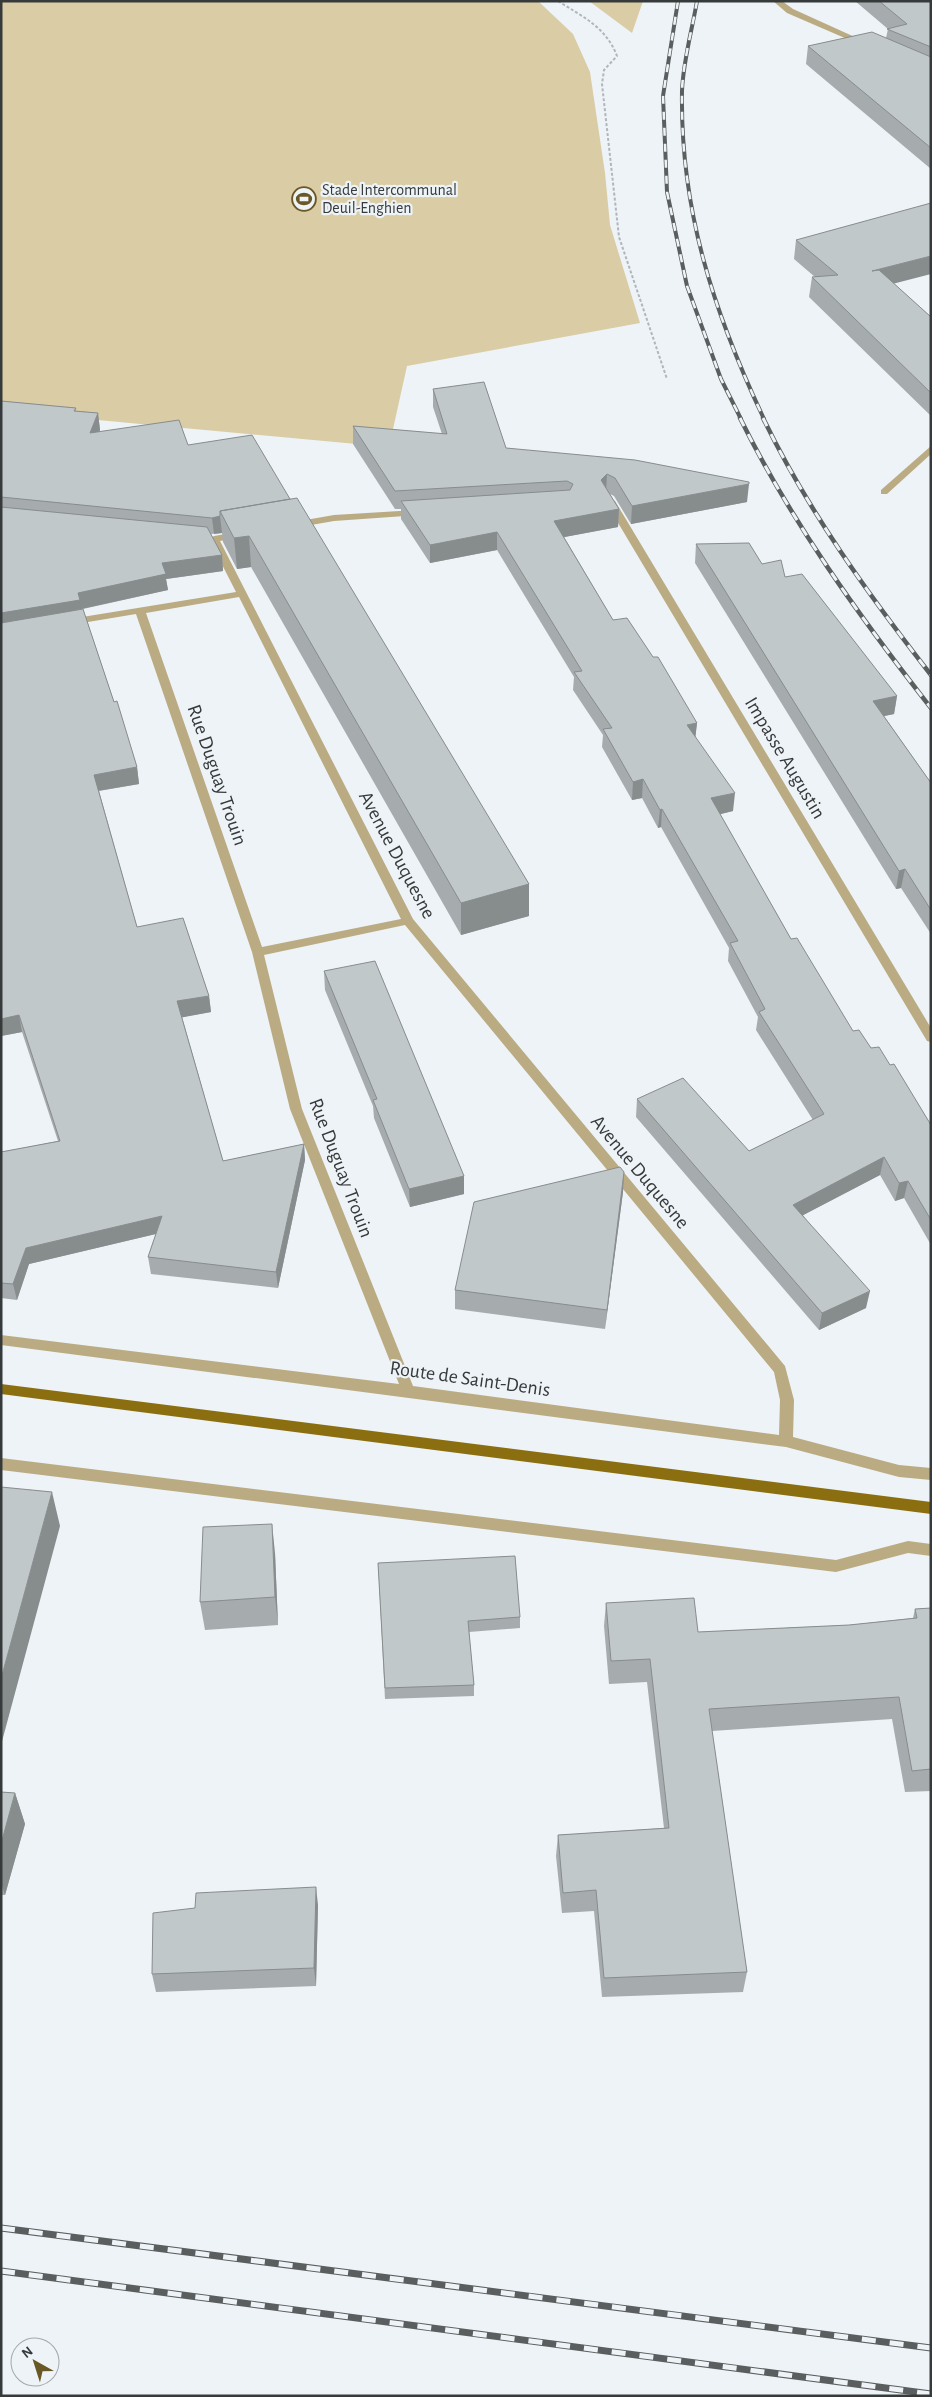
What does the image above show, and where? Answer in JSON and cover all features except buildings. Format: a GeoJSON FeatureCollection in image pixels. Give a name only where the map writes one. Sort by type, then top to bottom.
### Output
{"type":"FeatureCollection","features":[{"type":"Feature","properties":{"kind":"main road"},"geometry":{"type":"LineString","coordinates":[[1,1389],[931,1508]]}},
{"type":"Feature","properties":{"kind":"street"},"geometry":{"type":"LineString","coordinates":[[777,1],[790,11],[869,45]]}},
{"type":"Feature","properties":{"kind":"street"},"geometry":{"type":"LineString","coordinates":[[884,492],[931,449]]}},
{"type":"Feature","properties":{"kind":"street","name":"Impasse Augustin"},"geometry":{"type":"LineString","coordinates":[[607,497],[931,1038]]}},
{"type":"Feature","properties":{"kind":"street"},"geometry":{"type":"LineString","coordinates":[[278,528],[334,518],[430,512]]}},
{"type":"Feature","properties":{"kind":"street","name":"Avenue Duquesne"},"geometry":{"type":"LineString","coordinates":[[251,533],[209,539],[240,594],[408,922],[780,1370],[787,1400],[786,1441]]}},
{"type":"Feature","properties":{"kind":"street"},"geometry":{"type":"LineString","coordinates":[[57,625],[240,594]]}},
{"type":"Feature","properties":{"kind":"street","name":"Rue Duguay Trouin"},"geometry":{"type":"LineString","coordinates":[[140,610],[258,952],[296,1109],[408,1391]]}},
{"type":"Feature","properties":{"kind":"street"},"geometry":{"type":"LineString","coordinates":[[258,952],[408,922]]}},
{"type":"Feature","properties":{"kind":"street","name":"Route de Saint-Denis"},"geometry":{"type":"LineString","coordinates":[[1,1340],[786,1441],[900,1471],[931,1474]]}},
{"type":"Feature","properties":{"kind":"street"},"geometry":{"type":"LineString","coordinates":[[1,1464],[836,1566],[908,1547],[931,1550]]}},
{"type":"Feature","properties":{"kind":"path"},"geometry":{"type":"LineString","coordinates":[[558,1],[601,27],[612,40],[617,56],[604,70],[602,84],[619,237],[667,379]]}},
{"type":"Feature","properties":{"kind":"shaded area","name":"Stade Intercommunal Deuil-Enghien"},"geometry":{"type":"Polygon","coordinates":[[[1,1],[538,1],[573,34],[590,72],[605,173],[610,225],[640,323],[407,366],[389,447],[1,411],[1,1]]]}},
{"type":"Feature","properties":{"kind":"shaded area"},"geometry":{"type":"Polygon","coordinates":[[[589,1],[643,1],[632,33],[589,1]]]}},
{"type":"Feature","properties":{"kind":"railway"},"geometry":{"type":"LineString","coordinates":[[678,1],[663,96],[667,192],[687,286],[721,379],[741,419]]}},
{"type":"Feature","properties":{"kind":"railway"},"geometry":{"type":"LineString","coordinates":[[697,1],[686,57],[682,91],[683,135],[687,178],[694,219],[716,300],[730,340],[764,419]]}},
{"type":"Feature","properties":{"kind":"railway"},"geometry":{"type":"LineString","coordinates":[[740,418],[760,457],[804,532],[878,639],[931,708]]}},
{"type":"Feature","properties":{"kind":"railway"},"geometry":{"type":"LineString","coordinates":[[763,418],[819,519],[884,614],[931,675]]}},
{"type":"Feature","properties":{"kind":"railway"},"geometry":{"type":"LineString","coordinates":[[1,2228],[931,2348]]}},
{"type":"Feature","properties":{"kind":"railway"},"geometry":{"type":"LineString","coordinates":[[1,2271],[931,2394]]}},
{"type":"Feature","properties":{"kind":"place","name":"Stade Intercommunal Deuil-Enghien"},"geometry":{"type":"Point","coordinates":[304,199]}}]}
